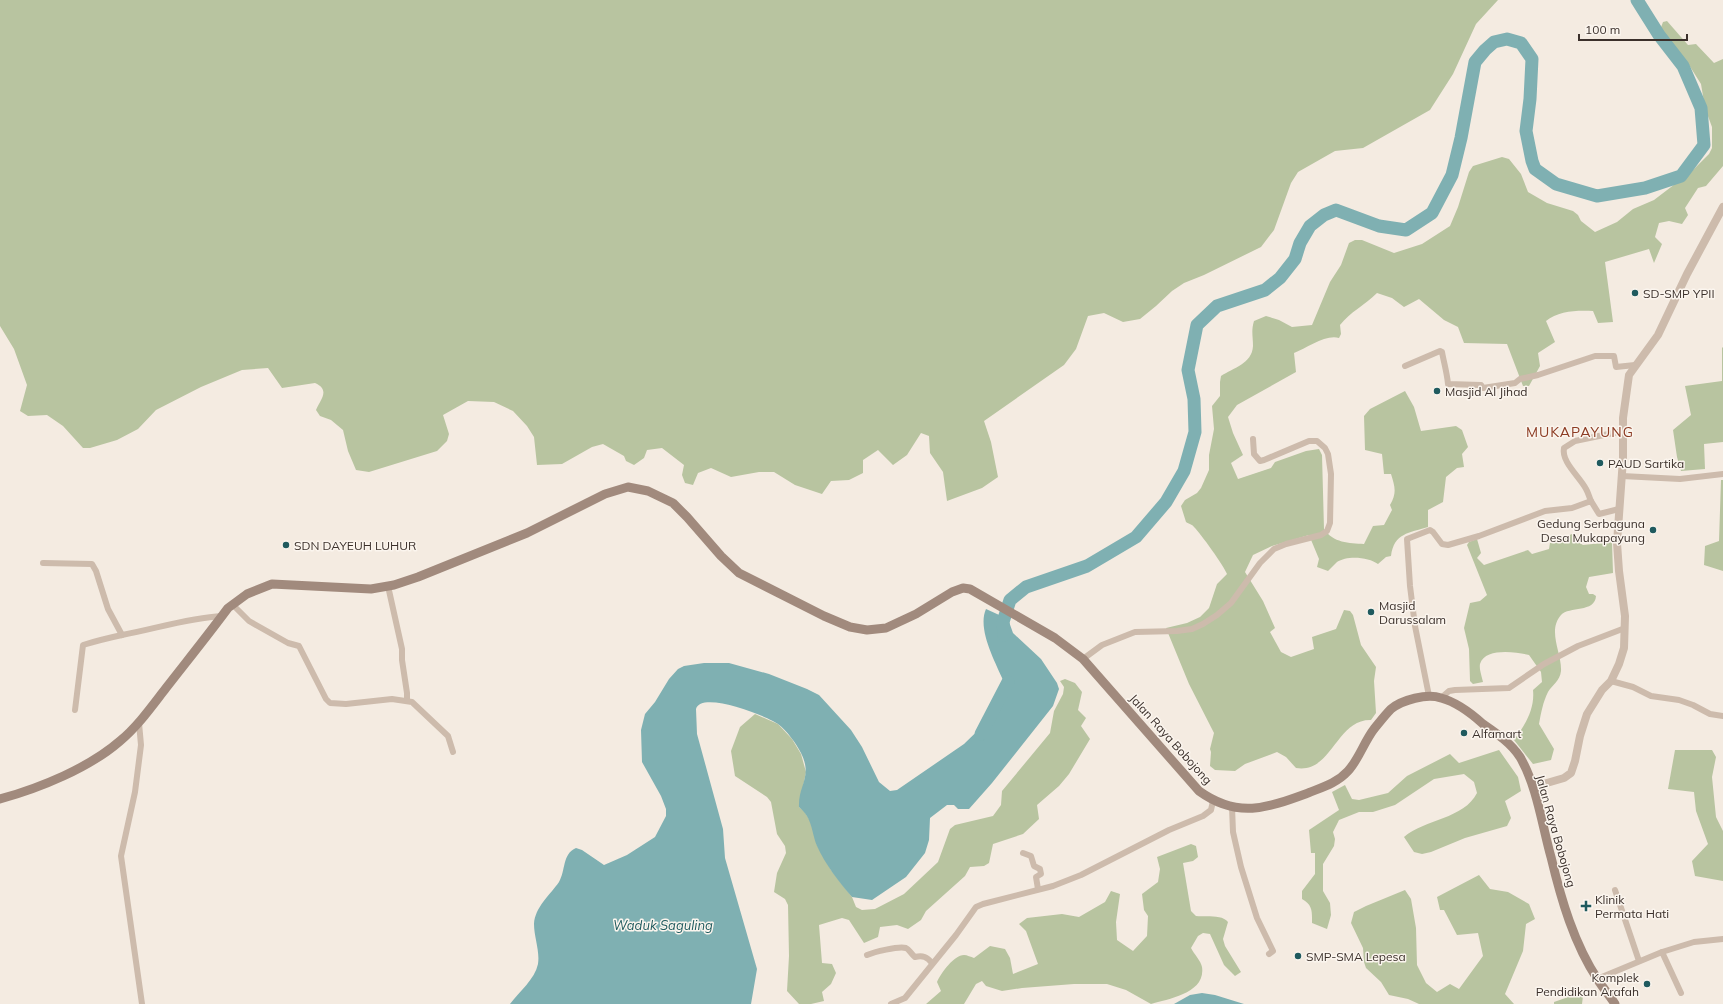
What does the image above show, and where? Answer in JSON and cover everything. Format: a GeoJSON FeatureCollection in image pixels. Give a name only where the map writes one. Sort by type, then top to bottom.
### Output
{"type":"FeatureCollection","features":[{"type":"Feature","properties":{"kind":"main road","name":"Jalan Raya Bobojong"},"geometry":{"type":"LineString","coordinates":[[388,586],[418,577],[527,533],[604,494],[628,488],[648,491],[672,503],[687,517],[721,556],[739,573],[824,616],[850,627],[867,630],[886,628],[916,614],[952,592],[963,588],[970,589],[1055,638],[1083,659],[1199,791],[1213,801],[1232,807],[1262,808],[1292,799],[1333,783],[1348,771],[1357,759],[1374,729],[1392,709],[1409,700],[1429,696],[1441,698],[1480,720],[1510,746],[1521,760],[1533,787],[1554,873],[1572,928],[1597,979],[1616,1004]]}},
{"type":"Feature","properties":{"kind":"main road"},"geometry":{"type":"LineString","coordinates":[[0,799],[41,785],[97,758],[120,741],[139,723],[222,616],[247,594],[272,584],[370,589],[388,586]]}},
{"type":"Feature","properties":{"kind":"street"},"geometry":{"type":"LineString","coordinates":[[1533,787],[1564,778],[1571,772],[1576,761],[1580,736],[1587,714],[1602,690],[1611,681],[1619,664],[1624,648],[1625,628],[1619,571],[1619,509],[1622,476],[1623,418],[1629,375],[1658,336],[1687,274],[1723,207]]}},
{"type":"Feature","properties":{"kind":"street"},"geometry":{"type":"LineString","coordinates":[[1405,366],[1440,351],[1442,352],[1445,368],[1448,373],[1448,384],[1481,385],[1483,388],[1515,383],[1520,379],[1538,375],[1595,356],[1614,356],[1616,367],[1635,365]]}},
{"type":"Feature","properties":{"kind":"street"},"geometry":{"type":"LineString","coordinates":[[1619,509],[1600,514],[1563,452],[1564,448],[1576,442],[1623,431]]}},
{"type":"Feature","properties":{"kind":"street"},"geometry":{"type":"LineString","coordinates":[[1083,659],[1102,645],[1135,632],[1177,631],[1192,629],[1203,624],[1231,603],[1260,563],[1274,549],[1286,544],[1321,535],[1327,531],[1330,523],[1331,474],[1328,454],[1325,448],[1317,441],[1309,441],[1260,461],[1256,458],[1253,452],[1253,439]]}},
{"type":"Feature","properties":{"kind":"street"},"geometry":{"type":"LineString","coordinates":[[1622,476],[1680,479],[1723,474]]}},
{"type":"Feature","properties":{"kind":"street"},"geometry":{"type":"LineString","coordinates":[[1429,696],[1415,626],[1410,586],[1407,539],[1430,530],[1442,544],[1448,545],[1479,536],[1545,511],[1572,508],[1591,501]]}},
{"type":"Feature","properties":{"kind":"street"},"geometry":{"type":"LineString","coordinates":[[43,563],[92,564],[96,571],[108,609],[122,636]]}},
{"type":"Feature","properties":{"kind":"street"},"geometry":{"type":"LineString","coordinates":[[388,586],[402,649],[407,700]]}},
{"type":"Feature","properties":{"kind":"street"},"geometry":{"type":"LineString","coordinates":[[233,605],[249,622],[288,643],[299,646],[326,700],[330,703],[346,704],[392,699],[407,700],[418,706],[448,736],[453,752]]}},
{"type":"Feature","properties":{"kind":"street"},"geometry":{"type":"LineString","coordinates":[[75,710],[83,645],[104,638],[122,636],[206,617],[222,616]]}},
{"type":"Feature","properties":{"kind":"street"},"geometry":{"type":"LineString","coordinates":[[1441,698],[1450,691],[1455,690],[1509,688],[1544,664],[1578,646],[1625,628]]}},
{"type":"Feature","properties":{"kind":"street"},"geometry":{"type":"LineString","coordinates":[[1611,681],[1633,687],[1651,696],[1679,700],[1693,705],[1710,714],[1723,716]]}},
{"type":"Feature","properties":{"kind":"street"},"geometry":{"type":"LineString","coordinates":[[139,723],[141,745],[135,792],[122,856],[142,1004]]}},
{"type":"Feature","properties":{"kind":"street"},"geometry":{"type":"LineString","coordinates":[[892,1004],[905,998],[956,935],[976,907],[1053,886],[1080,875],[1169,830],[1203,816],[1211,810],[1213,801]]}},
{"type":"Feature","properties":{"kind":"street"},"geometry":{"type":"LineString","coordinates":[[1232,807],[1233,832],[1240,862],[1257,918],[1273,951],[1269,954]]}},
{"type":"Feature","properties":{"kind":"street"},"geometry":{"type":"LineString","coordinates":[[1023,853],[1030,856],[1034,866],[1040,869],[1041,874],[1036,877],[1038,889]]}},
{"type":"Feature","properties":{"kind":"street"},"geometry":{"type":"LineString","coordinates":[[1615,890],[1639,961]]}},
{"type":"Feature","properties":{"kind":"street"},"geometry":{"type":"LineString","coordinates":[[1597,979],[1662,952],[1694,942],[1723,939]]}},
{"type":"Feature","properties":{"kind":"street"},"geometry":{"type":"LineString","coordinates":[[867,955],[882,950],[903,948],[908,949],[915,957],[921,955],[927,957],[932,963]]}},
{"type":"Feature","properties":{"kind":"street"},"geometry":{"type":"LineString","coordinates":[[1662,952],[1681,993]]}},
{"type":"Feature","properties":{"kind":"green space"},"geometry":{"type":"Polygon","coordinates":[[[0,0],[1498,0],[1476,24],[1453,74],[1430,110],[1363,148],[1335,151],[1298,172],[1291,183],[1274,230],[1261,247],[1204,275],[1184,283],[1172,291],[1140,319],[1123,322],[1104,313],[1088,316],[1076,349],[1064,365],[984,421],[991,442],[998,477],[982,488],[947,501],[943,472],[930,453],[929,436],[921,433],[907,455],[893,465],[878,450],[863,460],[863,473],[849,480],[831,481],[822,494],[795,485],[774,472],[759,472],[731,477],[711,468],[698,473],[693,485],[685,483],[682,475],[684,465],[662,448],[647,450],[644,458],[634,465],[626,461],[624,456],[603,444],[592,447],[562,464],[537,465],[534,437],[527,426],[513,411],[494,402],[468,401],[443,415],[449,434],[447,441],[437,451],[369,472],[356,470],[348,451],[343,430],[331,420],[320,416],[316,410],[323,395],[320,386],[315,383],[282,388],[268,368],[242,370],[201,387],[156,410],[138,429],[117,440],[90,448],[83,448],[63,426],[47,415],[28,416],[20,411],[27,385],[14,349],[0,326],[0,0]]]}},
{"type":"Feature","properties":{"kind":"green space"},"geometry":{"type":"Polygon","coordinates":[[[1667,21],[1688,45],[1696,44],[1714,63],[1723,59],[1723,166],[1706,186],[1698,188],[1685,208],[1688,215],[1682,224],[1669,221],[1659,223],[1655,237],[1662,244],[1654,263],[1649,249],[1605,262],[1613,322],[1598,323],[1593,311],[1574,311],[1562,313],[1546,321],[1555,342],[1538,353],[1540,366],[1529,386],[1523,386],[1507,344],[1464,343],[1458,327],[1444,320],[1419,299],[1404,307],[1392,298],[1377,293],[1348,316],[1340,325],[1341,334],[1339,338],[1328,338],[1316,342],[1294,353],[1296,372],[1237,405],[1228,417],[1233,433],[1243,455],[1231,463],[1238,479],[1271,468],[1275,462],[1306,451],[1319,449],[1322,455],[1324,529],[1328,534],[1337,540],[1353,543],[1364,544],[1373,526],[1384,525],[1392,510],[1390,505],[1394,493],[1394,486],[1391,474],[1384,474],[1382,454],[1365,450],[1364,416],[1370,409],[1405,391],[1414,407],[1421,431],[1456,426],[1462,430],[1468,447],[1462,454],[1464,467],[1457,468],[1446,477],[1443,502],[1428,510],[1428,527],[1399,538],[1395,543],[1391,556],[1386,557],[1378,564],[1364,558],[1346,558],[1337,562],[1328,571],[1317,567],[1319,559],[1309,535],[1272,546],[1253,555],[1245,572],[1263,601],[1275,628],[1270,632],[1281,652],[1291,657],[1314,649],[1312,637],[1336,629],[1344,610],[1350,611],[1353,615],[1361,645],[1376,667],[1374,681],[1376,713],[1371,720],[1359,722],[1350,728],[1341,736],[1318,763],[1308,768],[1296,768],[1286,757],[1277,752],[1245,764],[1235,771],[1215,770],[1210,766],[1210,749],[1214,733],[1189,684],[1166,628],[1187,623],[1200,617],[1209,608],[1217,584],[1227,574],[1202,536],[1193,526],[1186,522],[1181,506],[1185,500],[1197,493],[1201,488],[1209,470],[1209,455],[1214,429],[1212,406],[1220,396],[1221,376],[1241,365],[1246,361],[1252,352],[1252,331],[1254,321],[1266,316],[1279,320],[1292,327],[1312,325],[1330,282],[1341,265],[1349,243],[1355,240],[1362,240],[1394,253],[1422,244],[1450,226],[1458,207],[1469,172],[1473,166],[1502,157],[1509,159],[1521,174],[1528,192],[1547,203],[1573,211],[1578,215],[1581,221],[1595,232],[1617,222],[1633,209],[1654,200],[1692,171],[1709,154],[1712,148],[1712,127],[1705,108],[1701,84],[1689,65],[1675,50],[1660,30],[1663,22],[1667,21]]]}},
{"type":"Feature","properties":{"kind":"green space"},"geometry":{"type":"Polygon","coordinates":[[[1723,347],[1723,442],[1704,444],[1705,469],[1681,471],[1677,457],[1673,430],[1691,415],[1685,386],[1722,381],[1723,347]]]}},
{"type":"Feature","properties":{"kind":"green space"},"geometry":{"type":"Polygon","coordinates":[[[1721,480],[1723,480],[1723,571],[1704,565],[1705,546],[1719,541],[1721,480]]]}},
{"type":"Feature","properties":{"kind":"green space"},"geometry":{"type":"Polygon","coordinates":[[[1572,534],[1575,540],[1583,545],[1612,542],[1613,573],[1589,577],[1586,587],[1589,594],[1596,596],[1595,601],[1587,607],[1565,612],[1557,621],[1555,635],[1561,671],[1556,683],[1546,696],[1539,724],[1554,749],[1551,760],[1533,764],[1514,740],[1522,729],[1531,710],[1533,690],[1542,682],[1541,672],[1529,655],[1502,652],[1488,655],[1480,664],[1483,682],[1473,684],[1470,681],[1469,649],[1464,628],[1470,603],[1480,601],[1487,595],[1467,545],[1469,542],[1477,539],[1481,553],[1477,558],[1484,565],[1528,550],[1532,554],[1549,549],[1550,543],[1572,534]]]}},
{"type":"Feature","properties":{"kind":"green space"},"geometry":{"type":"Polygon","coordinates":[[[1065,679],[1075,683],[1082,692],[1078,710],[1086,718],[1081,726],[1090,739],[1069,774],[1059,786],[1037,805],[1039,819],[1023,834],[993,844],[989,863],[984,866],[970,867],[965,876],[926,911],[921,920],[908,929],[897,925],[880,927],[878,937],[864,943],[849,920],[842,918],[819,925],[822,963],[832,964],[836,973],[831,984],[822,992],[824,1001],[811,1004],[799,1004],[787,991],[789,956],[788,905],[785,899],[774,892],[777,873],[786,853],[785,846],[777,834],[771,802],[767,797],[735,776],[731,751],[740,727],[755,714],[778,724],[792,739],[801,754],[806,772],[799,807],[804,811],[812,824],[817,845],[831,870],[852,897],[856,907],[862,910],[875,909],[904,894],[938,862],[950,829],[955,825],[993,816],[1001,805],[1002,791],[1050,733],[1054,711],[1063,694],[1064,687],[1060,681],[1065,679]]]}},
{"type":"Feature","properties":{"kind":"green space"},"geometry":{"type":"Polygon","coordinates":[[[1499,750],[1518,777],[1521,791],[1505,801],[1511,818],[1507,826],[1465,838],[1431,852],[1422,854],[1414,852],[1404,837],[1422,826],[1454,814],[1471,802],[1477,793],[1474,782],[1464,774],[1434,779],[1395,805],[1373,812],[1359,812],[1339,820],[1333,832],[1335,839],[1334,846],[1323,864],[1323,891],[1330,903],[1331,915],[1327,929],[1312,923],[1312,912],[1310,906],[1302,899],[1302,891],[1315,874],[1315,853],[1311,853],[1309,830],[1339,810],[1332,792],[1345,785],[1352,799],[1359,800],[1388,793],[1407,776],[1450,754],[1459,763],[1499,750]]]}},
{"type":"Feature","properties":{"kind":"green space"},"geometry":{"type":"Polygon","coordinates":[[[1675,750],[1712,750],[1716,757],[1712,777],[1716,817],[1723,831],[1723,881],[1695,876],[1692,861],[1708,844],[1696,811],[1694,792],[1668,789],[1675,750]]]}},
{"type":"Feature","properties":{"kind":"green space"},"geometry":{"type":"Polygon","coordinates":[[[1191,844],[1196,846],[1198,857],[1193,861],[1183,863],[1191,911],[1196,916],[1218,917],[1225,919],[1228,922],[1223,939],[1225,946],[1241,972],[1235,976],[1224,965],[1210,934],[1203,933],[1198,936],[1191,948],[1202,967],[1202,976],[1198,983],[1185,993],[1151,1004],[1126,990],[1107,984],[1074,984],[1002,991],[986,986],[982,981],[976,984],[964,1004],[926,1004],[941,991],[937,982],[939,978],[948,965],[960,956],[965,955],[974,958],[990,946],[1005,949],[1010,958],[1013,974],[1038,964],[1026,931],[1019,924],[1027,918],[1062,914],[1079,917],[1105,902],[1111,891],[1120,894],[1116,922],[1117,940],[1133,951],[1147,936],[1148,916],[1144,910],[1142,894],[1158,882],[1160,869],[1157,857],[1191,844]]]}},
{"type":"Feature","properties":{"kind":"green space"},"geometry":{"type":"Polygon","coordinates":[[[1479,875],[1490,889],[1508,892],[1529,904],[1535,919],[1526,924],[1523,951],[1505,994],[1514,1004],[1419,1004],[1408,999],[1389,995],[1381,982],[1366,968],[1363,948],[1351,923],[1354,912],[1405,890],[1411,899],[1416,928],[1417,965],[1426,983],[1437,992],[1450,984],[1459,989],[1483,956],[1478,933],[1457,935],[1444,910],[1440,910],[1437,897],[1479,875]]]}},
{"type":"Feature","properties":{"kind":"green space"},"geometry":{"type":"Polygon","coordinates":[[[1577,994],[1583,996],[1582,1004],[1554,1004],[1554,1002],[1577,994]]]}},
{"type":"Feature","properties":{"kind":"water","name":"Waduk Saguling"},"geometry":{"type":"Polygon","coordinates":[[[986,609],[1008,619],[1013,633],[1041,659],[1057,683],[1059,689],[1053,706],[992,783],[969,809],[958,809],[954,805],[947,805],[930,818],[929,840],[925,853],[906,877],[872,900],[852,897],[828,866],[817,846],[807,816],[799,807],[799,799],[806,768],[801,753],[791,737],[785,730],[772,720],[749,711],[721,703],[709,702],[701,704],[696,709],[697,734],[723,829],[725,858],[757,969],[751,1004],[510,1004],[534,975],[536,970],[538,964],[538,949],[534,929],[535,918],[540,907],[559,882],[568,854],[576,848],[582,850],[604,865],[627,855],[655,837],[666,816],[666,809],[661,796],[642,762],[641,730],[645,714],[655,702],[669,679],[678,669],[684,666],[704,663],[729,663],[769,674],[819,695],[851,730],[862,747],[879,782],[890,791],[897,790],[964,744],[1000,709],[1001,685],[1003,680],[985,635],[984,617],[986,609]]]}},
{"type":"Feature","properties":{"kind":"water"},"geometry":{"type":"Polygon","coordinates":[[[1202,993],[1215,995],[1244,1004],[1174,1004],[1190,995],[1202,993]]]}},
{"type":"Feature","properties":{"kind":"waterway"},"geometry":{"type":"LineString","coordinates":[[1004,635],[1003,622],[1010,600],[1026,587],[1087,566],[1136,537],[1166,502],[1184,471],[1195,432],[1194,399],[1188,370],[1197,325],[1217,306],[1265,290],[1280,278],[1295,259],[1300,243],[1310,226],[1324,215],[1336,210],[1379,226],[1406,230],[1432,213],[1452,175],[1461,138],[1475,62],[1494,42],[1507,39],[1521,43],[1532,59],[1530,99],[1526,131],[1535,169],[1556,184],[1597,196],[1645,188],[1681,176],[1704,145],[1701,108],[1683,66],[1659,35],[1637,0]]}},
{"type":"Feature","properties":{"kind":"waterway"},"geometry":{"type":"LineString","coordinates":[[981,734],[1008,682]]}},
{"type":"Feature","properties":{"kind":"place","name":"SD-SMP YPII"},"geometry":{"type":"Point","coordinates":[1635,293]}},
{"type":"Feature","properties":{"kind":"place","name":"Masjid Al Jihad"},"geometry":{"type":"Point","coordinates":[1437,391]}},
{"type":"Feature","properties":{"kind":"place","name":"PAUD Sartika"},"geometry":{"type":"Point","coordinates":[1600,463]}},
{"type":"Feature","properties":{"kind":"place","name":"Gedung Serbaguna Desa Mukapayung"},"geometry":{"type":"Point","coordinates":[1653,530]}},
{"type":"Feature","properties":{"kind":"place","name":"SDN DAYEUH LUHUR"},"geometry":{"type":"Point","coordinates":[286,545]}},
{"type":"Feature","properties":{"kind":"place","name":"Masjid Darussalam"},"geometry":{"type":"Point","coordinates":[1371,612]}},
{"type":"Feature","properties":{"kind":"place","name":"Alfamart"},"geometry":{"type":"Point","coordinates":[1464,733]}},
{"type":"Feature","properties":{"kind":"place","name":"Klinik Permata Hati"},"geometry":{"type":"Point","coordinates":[1586,906]}},
{"type":"Feature","properties":{"kind":"place","name":"SMP-SMA Lepesa"},"geometry":{"type":"Point","coordinates":[1298,956]}},
{"type":"Feature","properties":{"kind":"place","name":"Komplek Pendidikan Arafah"},"geometry":{"type":"Point","coordinates":[1647,984]}},
{"type":"Feature","properties":{"kind":"district","name":"MUKAPAYUNG"},"geometry":{"type":"Point","coordinates":[1580,432]}}]}
